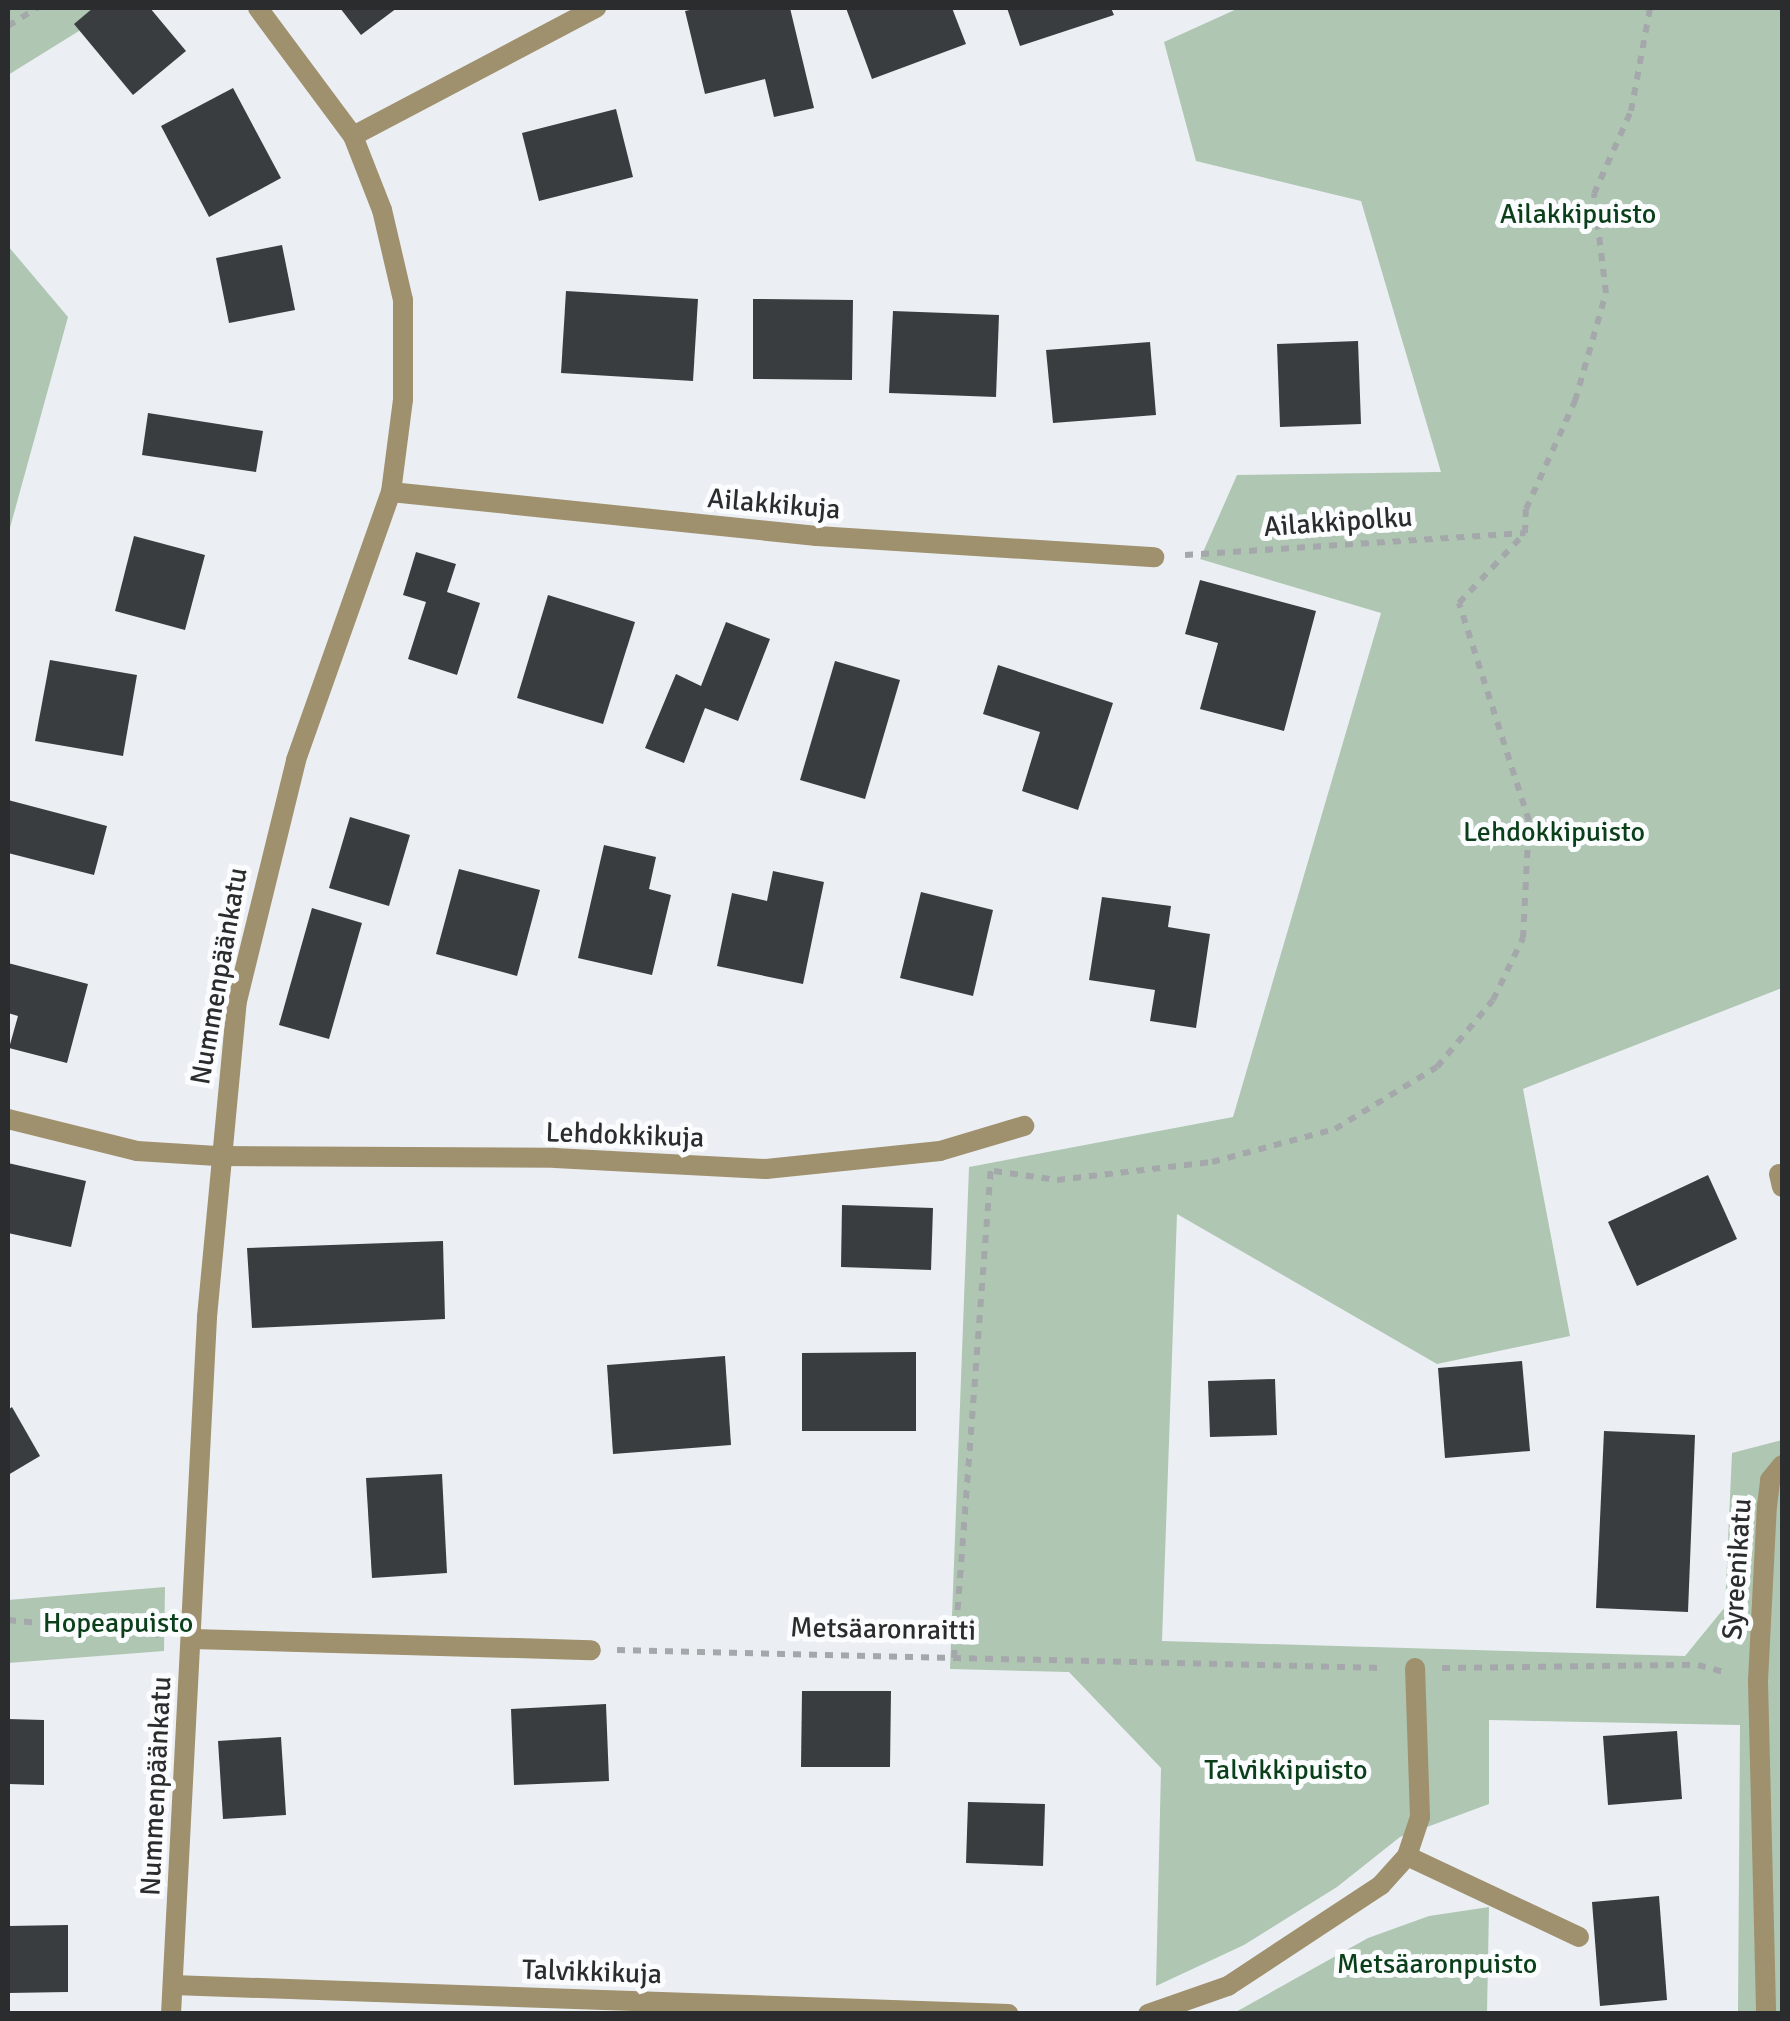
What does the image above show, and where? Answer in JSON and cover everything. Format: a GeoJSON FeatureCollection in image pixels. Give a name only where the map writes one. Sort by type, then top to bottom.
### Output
{"type":"FeatureCollection","features":[{"type":"Feature","properties":{"kind":"street","name":"Nummenpäänkatu"},"geometry":{"type":"LineString","coordinates":[[172,2014],[217,1156],[237,1001],[264,872],[296,760],[391,492],[404,399],[403,300],[382,210],[353,136],[258,8]]}},
{"type":"Feature","properties":{"kind":"street"},"geometry":{"type":"LineString","coordinates":[[353,136],[596,8]]}},
{"type":"Feature","properties":{"kind":"street","name":"Ailakkikuja"},"geometry":{"type":"LineString","coordinates":[[391,492],[817,536],[1154,556]]}},
{"type":"Feature","properties":{"kind":"street","name":"Lehdokkikuja"},"geometry":{"type":"LineString","coordinates":[[8,1119],[137,1151],[217,1156],[555,1158],[766,1169],[847,1164],[957,1146],[1024,1126]]}},
{"type":"Feature","properties":{"kind":"street","name":"Syreenikatu"},"geometry":{"type":"LineString","coordinates":[[1766,2014],[1758,1681],[1769,1493],[1782,1464]]}},
{"type":"Feature","properties":{"kind":"street"},"geometry":{"type":"LineString","coordinates":[[192,1639],[591,1650]]}},
{"type":"Feature","properties":{"kind":"street"},"geometry":{"type":"LineString","coordinates":[[1148,2014],[1228,1986],[1381,1885],[1406,1856],[1420,1817],[1414,1668]]}},
{"type":"Feature","properties":{"kind":"street"},"geometry":{"type":"LineString","coordinates":[[1406,1856],[1578,1936]]}},
{"type":"Feature","properties":{"kind":"street","name":"Talvikkikuja"},"geometry":{"type":"LineString","coordinates":[[173,1985],[1008,2014]]}},
{"type":"Feature","properties":{"kind":"path"},"geometry":{"type":"LineString","coordinates":[[8,26],[37,8]]}},
{"type":"Feature","properties":{"kind":"path"},"geometry":{"type":"LineString","coordinates":[[957,1146],[994,1171],[1057,1180],[1212,1162],[1334,1129],[1437,1067],[1482,1014],[1522,938],[1529,821],[1459,603],[1525,533],[1526,509],[1575,401],[1606,294],[1594,194],[1631,111],[1650,8]]}},
{"type":"Feature","properties":{"kind":"path","name":"Ailakkipolku"},"geometry":{"type":"LineString","coordinates":[[1154,556],[1525,533]]}},
{"type":"Feature","properties":{"kind":"path"},"geometry":{"type":"LineString","coordinates":[[954,1658],[994,1171]]}},
{"type":"Feature","properties":{"kind":"path"},"geometry":{"type":"LineString","coordinates":[[8,1620],[192,1639]]}},
{"type":"Feature","properties":{"kind":"path","name":"Metsäaronraitti"},"geometry":{"type":"LineString","coordinates":[[591,1650],[1414,1668],[1698,1665],[1758,1681]]}},
{"type":"Feature","properties":{"kind":"green space"},"geometry":{"type":"Polygon","coordinates":[[[8,8],[116,8],[8,75],[8,8]]]}},
{"type":"Feature","properties":{"kind":"green space"},"geometry":{"type":"Polygon","coordinates":[[[1239,8],[1782,8],[1782,988],[1523,1089],[1570,1336],[1437,1364],[1177,1214],[1162,1641],[1685,1656],[1725,1607],[1732,1453],[1782,1440],[1782,2013],[1738,2013],[1740,1725],[1489,1720],[1489,1804],[1400,1837],[1337,1887],[1244,1945],[1156,1986],[1161,1768],[1069,1672],[950,1669],[969,1167],[1233,1117],[1381,613],[1200,559],[1237,475],[1441,472],[1361,201],[1196,161],[1164,42],[1239,8]]]}},
{"type":"Feature","properties":{"kind":"green space"},"geometry":{"type":"Polygon","coordinates":[[[8,246],[68,317],[8,535],[8,246]]]}},
{"type":"Feature","properties":{"kind":"green space","name":"Hopeapuisto"},"geometry":{"type":"Polygon","coordinates":[[[165,1587],[164,1651],[8,1663],[8,1600],[165,1587]]]}},
{"type":"Feature","properties":{"kind":"green space","name":"Metsäaronpuisto"},"geometry":{"type":"Polygon","coordinates":[[[1489,1907],[1487,2013],[1234,2013],[1368,1938],[1429,1916],[1489,1907]]]}},
{"type":"Feature","properties":{"kind":"building"},"geometry":{"type":"Polygon","coordinates":[[[93,8],[150,8],[186,51],[133,95],[74,24],[93,8]]]}},
{"type":"Feature","properties":{"kind":"building"},"geometry":{"type":"Polygon","coordinates":[[[340,8],[397,8],[361,35],[340,8]]]}},
{"type":"Feature","properties":{"kind":"building"},"geometry":{"type":"Polygon","coordinates":[[[790,8],[814,108],[774,117],[765,79],[705,94],[685,11],[790,8]]]}},
{"type":"Feature","properties":{"kind":"building"},"geometry":{"type":"Polygon","coordinates":[[[846,8],[952,8],[966,44],[872,79],[846,8]]]}},
{"type":"Feature","properties":{"kind":"building"},"geometry":{"type":"Polygon","coordinates":[[[1007,8],[1111,8],[1114,15],[1020,46],[1007,8]]]}},
{"type":"Feature","properties":{"kind":"building"},"geometry":{"type":"Polygon","coordinates":[[[233,88],[281,178],[209,217],[161,126],[233,88]]]}},
{"type":"Feature","properties":{"kind":"building"},"geometry":{"type":"Polygon","coordinates":[[[616,109],[633,177],[539,201],[522,133],[616,109]]]}},
{"type":"Feature","properties":{"kind":"building"},"geometry":{"type":"Polygon","coordinates":[[[282,245],[295,310],[229,323],[216,258],[282,245]]]}},
{"type":"Feature","properties":{"kind":"building"},"geometry":{"type":"Polygon","coordinates":[[[566,291],[698,299],[693,381],[561,373],[566,291]]]}},
{"type":"Feature","properties":{"kind":"building"},"geometry":{"type":"Polygon","coordinates":[[[753,299],[853,300],[852,380],[753,379],[753,299]]]}},
{"type":"Feature","properties":{"kind":"building"},"geometry":{"type":"Polygon","coordinates":[[[893,311],[999,315],[996,397],[889,393],[893,311]]]}},
{"type":"Feature","properties":{"kind":"building"},"geometry":{"type":"Polygon","coordinates":[[[1358,341],[1361,424],[1280,427],[1277,344],[1358,341]]]}},
{"type":"Feature","properties":{"kind":"building"},"geometry":{"type":"Polygon","coordinates":[[[1150,342],[1156,415],[1053,423],[1046,350],[1150,342]]]}},
{"type":"Feature","properties":{"kind":"building"},"geometry":{"type":"Polygon","coordinates":[[[148,413],[263,431],[256,472],[142,455],[148,413]]]}},
{"type":"Feature","properties":{"kind":"building"},"geometry":{"type":"Polygon","coordinates":[[[134,536],[205,555],[185,630],[115,611],[134,536]]]}},
{"type":"Feature","properties":{"kind":"building"},"geometry":{"type":"Polygon","coordinates":[[[416,552],[456,564],[447,592],[480,603],[457,675],[408,659],[426,602],[403,595],[416,552]]]}},
{"type":"Feature","properties":{"kind":"building"},"geometry":{"type":"Polygon","coordinates":[[[1200,580],[1316,611],[1284,731],[1200,709],[1218,643],[1185,634],[1200,580]]]}},
{"type":"Feature","properties":{"kind":"building"},"geometry":{"type":"Polygon","coordinates":[[[548,595],[635,622],[603,724],[517,698],[548,595]]]}},
{"type":"Feature","properties":{"kind":"building"},"geometry":{"type":"Polygon","coordinates":[[[726,622],[770,639],[738,721],[705,708],[684,763],[645,748],[676,674],[701,686],[726,622]]]}},
{"type":"Feature","properties":{"kind":"building"},"geometry":{"type":"Polygon","coordinates":[[[50,660],[137,675],[123,756],[35,741],[50,660]]]}},
{"type":"Feature","properties":{"kind":"building"},"geometry":{"type":"Polygon","coordinates":[[[835,661],[900,680],[865,799],[800,780],[835,661]]]}},
{"type":"Feature","properties":{"kind":"building"},"geometry":{"type":"Polygon","coordinates":[[[998,665],[1113,703],[1078,810],[1022,791],[1040,732],[983,714],[998,665]]]}},
{"type":"Feature","properties":{"kind":"building"},"geometry":{"type":"Polygon","coordinates":[[[8,800],[107,826],[94,875],[8,853],[8,800]]]}},
{"type":"Feature","properties":{"kind":"building"},"geometry":{"type":"Polygon","coordinates":[[[350,817],[410,835],[389,906],[329,888],[350,817]]]}},
{"type":"Feature","properties":{"kind":"building"},"geometry":{"type":"Polygon","coordinates":[[[604,845],[656,857],[649,889],[671,895],[652,975],[578,958],[604,845]]]}},
{"type":"Feature","properties":{"kind":"building"},"geometry":{"type":"Polygon","coordinates":[[[459,869],[540,890],[517,976],[436,954],[459,869]]]}},
{"type":"Feature","properties":{"kind":"building"},"geometry":{"type":"Polygon","coordinates":[[[773,871],[824,882],[803,984],[717,966],[732,893],[767,901],[773,871]]]}},
{"type":"Feature","properties":{"kind":"building"},"geometry":{"type":"Polygon","coordinates":[[[921,892],[993,910],[973,996],[900,978],[921,892]]]}},
{"type":"Feature","properties":{"kind":"building"},"geometry":{"type":"Polygon","coordinates":[[[1102,897],[1171,906],[1168,927],[1210,934],[1196,1028],[1150,1021],[1155,990],[1089,980],[1102,897]]]}},
{"type":"Feature","properties":{"kind":"building"},"geometry":{"type":"Polygon","coordinates":[[[312,908],[362,923],[329,1039],[279,1025],[312,908]]]}},
{"type":"Feature","properties":{"kind":"building"},"geometry":{"type":"Polygon","coordinates":[[[8,963],[88,984],[67,1063],[9,1048],[18,1016],[8,1013],[8,963]]]}},
{"type":"Feature","properties":{"kind":"building"},"geometry":{"type":"Polygon","coordinates":[[[8,1163],[86,1181],[71,1247],[8,1233],[8,1163]]]}},
{"type":"Feature","properties":{"kind":"building"},"geometry":{"type":"Polygon","coordinates":[[[1708,1175],[1737,1239],[1637,1286],[1608,1222],[1708,1175]]]}},
{"type":"Feature","properties":{"kind":"building"},"geometry":{"type":"Polygon","coordinates":[[[842,1205],[933,1208],[931,1270],[841,1267],[842,1205]]]}},
{"type":"Feature","properties":{"kind":"building"},"geometry":{"type":"Polygon","coordinates":[[[443,1241],[445,1319],[252,1328],[247,1248],[443,1241]]]}},
{"type":"Feature","properties":{"kind":"building"},"geometry":{"type":"Polygon","coordinates":[[[916,1352],[916,1431],[802,1431],[802,1353],[916,1352]]]}},
{"type":"Feature","properties":{"kind":"building"},"geometry":{"type":"Polygon","coordinates":[[[725,1356],[731,1445],[613,1454],[607,1365],[725,1356]]]}},
{"type":"Feature","properties":{"kind":"building"},"geometry":{"type":"Polygon","coordinates":[[[1522,1361],[1530,1451],[1445,1458],[1438,1368],[1522,1361]]]}},
{"type":"Feature","properties":{"kind":"building"},"geometry":{"type":"Polygon","coordinates":[[[1275,1379],[1277,1435],[1210,1437],[1208,1381],[1275,1379]]]}},
{"type":"Feature","properties":{"kind":"building"},"geometry":{"type":"Polygon","coordinates":[[[12,1407],[40,1456],[8,1475],[8,1410],[12,1407]]]}},
{"type":"Feature","properties":{"kind":"building"},"geometry":{"type":"Polygon","coordinates":[[[1604,1431],[1695,1435],[1688,1612],[1596,1608],[1604,1431]]]}},
{"type":"Feature","properties":{"kind":"building"},"geometry":{"type":"Polygon","coordinates":[[[442,1474],[447,1573],[372,1578],[366,1478],[442,1474]]]}},
{"type":"Feature","properties":{"kind":"building"},"geometry":{"type":"Polygon","coordinates":[[[802,1691],[891,1691],[890,1767],[801,1767],[802,1691]]]}},
{"type":"Feature","properties":{"kind":"building"},"geometry":{"type":"Polygon","coordinates":[[[606,1704],[609,1781],[514,1785],[511,1709],[606,1704]]]}},
{"type":"Feature","properties":{"kind":"building"},"geometry":{"type":"Polygon","coordinates":[[[8,1719],[44,1720],[44,1785],[8,1784],[8,1719]]]}},
{"type":"Feature","properties":{"kind":"building"},"geometry":{"type":"Polygon","coordinates":[[[1677,1731],[1682,1799],[1608,1805],[1603,1736],[1677,1731]]]}},
{"type":"Feature","properties":{"kind":"building"},"geometry":{"type":"Polygon","coordinates":[[[281,1737],[286,1815],[223,1819],[218,1741],[281,1737]]]}},
{"type":"Feature","properties":{"kind":"building"},"geometry":{"type":"Polygon","coordinates":[[[968,1802],[1045,1804],[1043,1866],[966,1863],[968,1802]]]}},
{"type":"Feature","properties":{"kind":"building"},"geometry":{"type":"Polygon","coordinates":[[[1659,1896],[1667,2000],[1600,2006],[1592,1902],[1659,1896]]]}},
{"type":"Feature","properties":{"kind":"building"},"geometry":{"type":"Polygon","coordinates":[[[68,1925],[68,1992],[8,1993],[8,1926],[68,1925]]]}},
{"type":"Feature","properties":{"kind":"park label","name":"Ailakkipuisto"},"geometry":{"type":"Point","coordinates":[1578,214]}},
{"type":"Feature","properties":{"kind":"park label","name":"Lehdokkipuisto"},"geometry":{"type":"Point","coordinates":[1554,832]}},
{"type":"Feature","properties":{"kind":"park label","name":"Talvikkipuisto"},"geometry":{"type":"Point","coordinates":[1286,1770]}}]}
